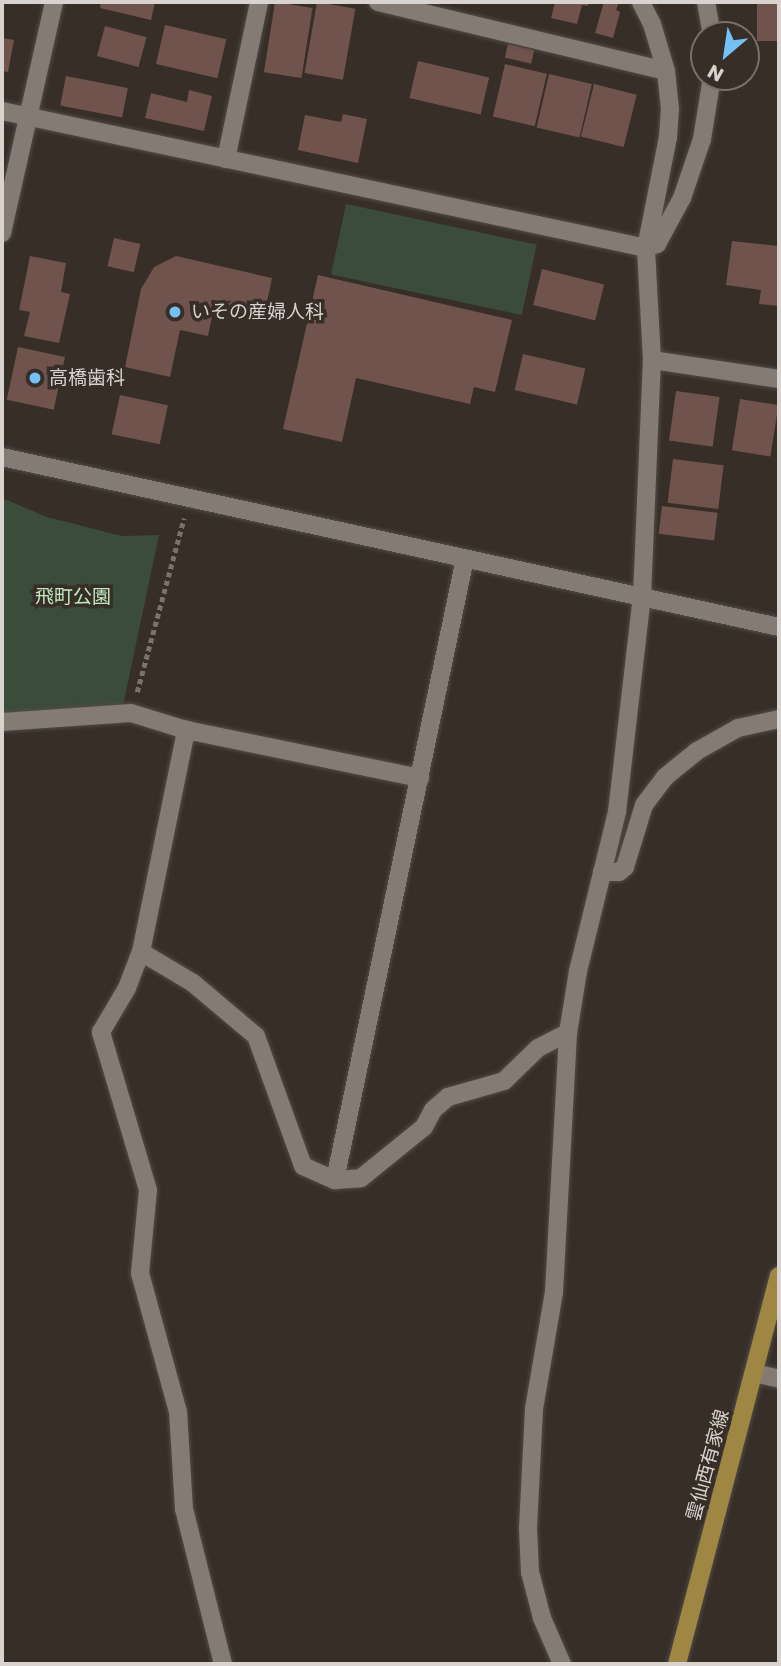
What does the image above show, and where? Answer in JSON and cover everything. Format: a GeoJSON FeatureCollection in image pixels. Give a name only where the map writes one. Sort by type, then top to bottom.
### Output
{"type":"FeatureCollection","features":[{"type":"Feature","properties":{"kind":"main road","name":"雲仙西有家線"},"geometry":{"type":"LineString","coordinates":[[677,1664],[779,1276]]}},
{"type":"Feature","properties":{"kind":"street"},"geometry":{"type":"LineString","coordinates":[[2,233],[54,2]]}},
{"type":"Feature","properties":{"kind":"street"},"geometry":{"type":"LineString","coordinates":[[226,159],[259,2]]}},
{"type":"Feature","properties":{"kind":"street"},"geometry":{"type":"LineString","coordinates":[[378,2],[666,71]]}},
{"type":"Feature","properties":{"kind":"street"},"geometry":{"type":"LineString","coordinates":[[562,1664],[542,1618],[530,1572],[528,1528],[534,1409],[554,1292],[568,1032],[578,971],[617,812],[642,597],[652,360],[646,248],[668,137],[670,109],[666,71],[652,23],[641,2]]}},
{"type":"Feature","properties":{"kind":"street"},"geometry":{"type":"LineString","coordinates":[[706,2],[709,21]]}},
{"type":"Feature","properties":{"kind":"street"},"geometry":{"type":"LineString","coordinates":[[2,111],[646,248],[657,244],[682,198],[702,139],[710,91]]}},
{"type":"Feature","properties":{"kind":"street"},"geometry":{"type":"LineString","coordinates":[[652,360],[779,379]]}},
{"type":"Feature","properties":{"kind":"street"},"geometry":{"type":"LineString","coordinates":[[2,457],[779,627]]}},
{"type":"Feature","properties":{"kind":"street"},"geometry":{"type":"LineString","coordinates":[[335,1180],[465,558]]}},
{"type":"Feature","properties":{"kind":"street"},"geometry":{"type":"LineString","coordinates":[[2,722],[131,713],[186,730],[420,778]]}},
{"type":"Feature","properties":{"kind":"street"},"geometry":{"type":"LineString","coordinates":[[602,872],[619,872],[625,867],[644,805],[665,777],[697,751],[738,728],[779,719]]}},
{"type":"Feature","properties":{"kind":"street"},"geometry":{"type":"LineString","coordinates":[[186,730],[141,952],[127,988],[101,1032],[148,1191],[140,1273],[178,1412],[184,1509],[223,1664]]}},
{"type":"Feature","properties":{"kind":"street"},"geometry":{"type":"LineString","coordinates":[[141,952],[193,982],[256,1036],[303,1166],[335,1180],[361,1178],[424,1127],[433,1110],[448,1097],[504,1081],[538,1048],[568,1032]]}},
{"type":"Feature","properties":{"kind":"street"},"geometry":{"type":"LineString","coordinates":[[754,1373],[779,1379]]}},
{"type":"Feature","properties":{"kind":"path"},"geometry":{"type":"LineString","coordinates":[[131,713],[180,536]]}},
{"type":"Feature","properties":{"kind":"green space"},"geometry":{"type":"Polygon","coordinates":[[[346,204],[537,245],[522,315],[331,274],[346,204]]]}},
{"type":"Feature","properties":{"kind":"green space","name":"飛町公園"},"geometry":{"type":"Polygon","coordinates":[[[2,498],[47,517],[122,536],[159,535],[123,706],[2,714],[2,498]]]}},
{"type":"Feature","properties":{"kind":"building"},"geometry":{"type":"Polygon","coordinates":[[[101,2],[155,2],[151,20],[100,8],[101,2]]]}},
{"type":"Feature","properties":{"kind":"building"},"geometry":{"type":"Polygon","coordinates":[[[275,2],[313,8],[301,78],[264,72],[275,2]]]}},
{"type":"Feature","properties":{"kind":"building"},"geometry":{"type":"Polygon","coordinates":[[[317,2],[355,9],[343,80],[304,73],[317,2]]]}},
{"type":"Feature","properties":{"kind":"building"},"geometry":{"type":"Polygon","coordinates":[[[555,2],[589,2],[588,6],[582,5],[577,24],[551,18],[555,2]]]}},
{"type":"Feature","properties":{"kind":"building"},"geometry":{"type":"Polygon","coordinates":[[[604,2],[619,2],[616,10],[620,12],[613,38],[595,33],[604,2]]]}},
{"type":"Feature","properties":{"kind":"building"},"geometry":{"type":"Polygon","coordinates":[[[757,2],[779,2],[779,41],[760,41],[760,21],[757,21],[757,2]]]}},
{"type":"Feature","properties":{"kind":"building"},"geometry":{"type":"Polygon","coordinates":[[[165,25],[226,39],[217,78],[156,64],[165,25]]]}},
{"type":"Feature","properties":{"kind":"building"},"geometry":{"type":"Polygon","coordinates":[[[105,26],[147,37],[139,67],[97,56],[105,26]]]}},
{"type":"Feature","properties":{"kind":"building"},"geometry":{"type":"Polygon","coordinates":[[[2,38],[14,40],[8,72],[2,71],[2,38]]]}},
{"type":"Feature","properties":{"kind":"building"},"geometry":{"type":"Polygon","coordinates":[[[508,44],[534,50],[531,64],[505,58],[508,44]]]}},
{"type":"Feature","properties":{"kind":"building"},"geometry":{"type":"Polygon","coordinates":[[[418,61],[489,77],[481,114],[409,98],[418,61]]]}},
{"type":"Feature","properties":{"kind":"building"},"geometry":{"type":"Polygon","coordinates":[[[505,64],[547,74],[535,126],[493,117],[505,64]]]}},
{"type":"Feature","properties":{"kind":"building"},"geometry":{"type":"Polygon","coordinates":[[[549,74],[592,84],[579,137],[537,128],[549,74]]]}},
{"type":"Feature","properties":{"kind":"building"},"geometry":{"type":"Polygon","coordinates":[[[66,76],[128,88],[122,117],[60,105],[66,76]]]}},
{"type":"Feature","properties":{"kind":"building"},"geometry":{"type":"Polygon","coordinates":[[[594,84],[637,95],[624,147],[581,136],[594,84]]]}},
{"type":"Feature","properties":{"kind":"building"},"geometry":{"type":"Polygon","coordinates":[[[189,90],[212,96],[204,131],[145,118],[151,93],[187,102],[189,90]]]}},
{"type":"Feature","properties":{"kind":"building"},"geometry":{"type":"Polygon","coordinates":[[[343,114],[367,119],[358,163],[298,150],[305,115],[341,122],[343,114]]]}},
{"type":"Feature","properties":{"kind":"building"},"geometry":{"type":"Polygon","coordinates":[[[114,238],[140,244],[134,272],[107,266],[114,238]]]}},
{"type":"Feature","properties":{"kind":"building"},"geometry":{"type":"Polygon","coordinates":[[[732,241],[779,246],[779,306],[759,304],[761,290],[726,285],[732,241]]]}},
{"type":"Feature","properties":{"kind":"building"},"geometry":{"type":"Polygon","coordinates":[[[30,256],[66,263],[61,292],[70,294],[59,343],[24,336],[30,312],[19,310],[30,256]]]}},
{"type":"Feature","properties":{"kind":"building","name":"いその産婦人科"},"geometry":{"type":"Polygon","coordinates":[[[176,256],[272,278],[264,317],[214,307],[208,336],[180,330],[170,377],[125,367],[141,289],[154,267],[176,256]]]}},
{"type":"Feature","properties":{"kind":"building"},"geometry":{"type":"Polygon","coordinates":[[[542,269],[604,284],[595,320],[533,305],[542,269]]]}},
{"type":"Feature","properties":{"kind":"building"},"geometry":{"type":"Polygon","coordinates":[[[318,275],[512,320],[495,392],[474,387],[470,404],[356,378],[342,442],[283,429],[318,275]]]}},
{"type":"Feature","properties":{"kind":"building","name":"高橋歯科"},"geometry":{"type":"Polygon","coordinates":[[[18,347],[65,357],[54,410],[7,400],[18,347]]]}},
{"type":"Feature","properties":{"kind":"building"},"geometry":{"type":"Polygon","coordinates":[[[523,354],[585,368],[577,404],[515,390],[523,354]]]}},
{"type":"Feature","properties":{"kind":"building"},"geometry":{"type":"Polygon","coordinates":[[[676,391],[720,397],[713,447],[669,441],[676,391]]]}},
{"type":"Feature","properties":{"kind":"building"},"geometry":{"type":"Polygon","coordinates":[[[120,395],[168,405],[160,444],[112,434],[120,395]]]}},
{"type":"Feature","properties":{"kind":"building"},"geometry":{"type":"Polygon","coordinates":[[[740,399],[779,405],[770,456],[732,450],[740,399]]]}},
{"type":"Feature","properties":{"kind":"building"},"geometry":{"type":"Polygon","coordinates":[[[673,459],[724,465],[718,509],[668,503],[673,459]]]}},
{"type":"Feature","properties":{"kind":"building"},"geometry":{"type":"Polygon","coordinates":[[[662,506],[718,513],[714,541],[659,534],[662,506]]]}},
{"type":"Feature","properties":{"kind":"place","name":"いその産婦人科"},"geometry":{"type":"Point","coordinates":[175,312]}},
{"type":"Feature","properties":{"kind":"place","name":"高橋歯科"},"geometry":{"type":"Point","coordinates":[35,378]}}]}
